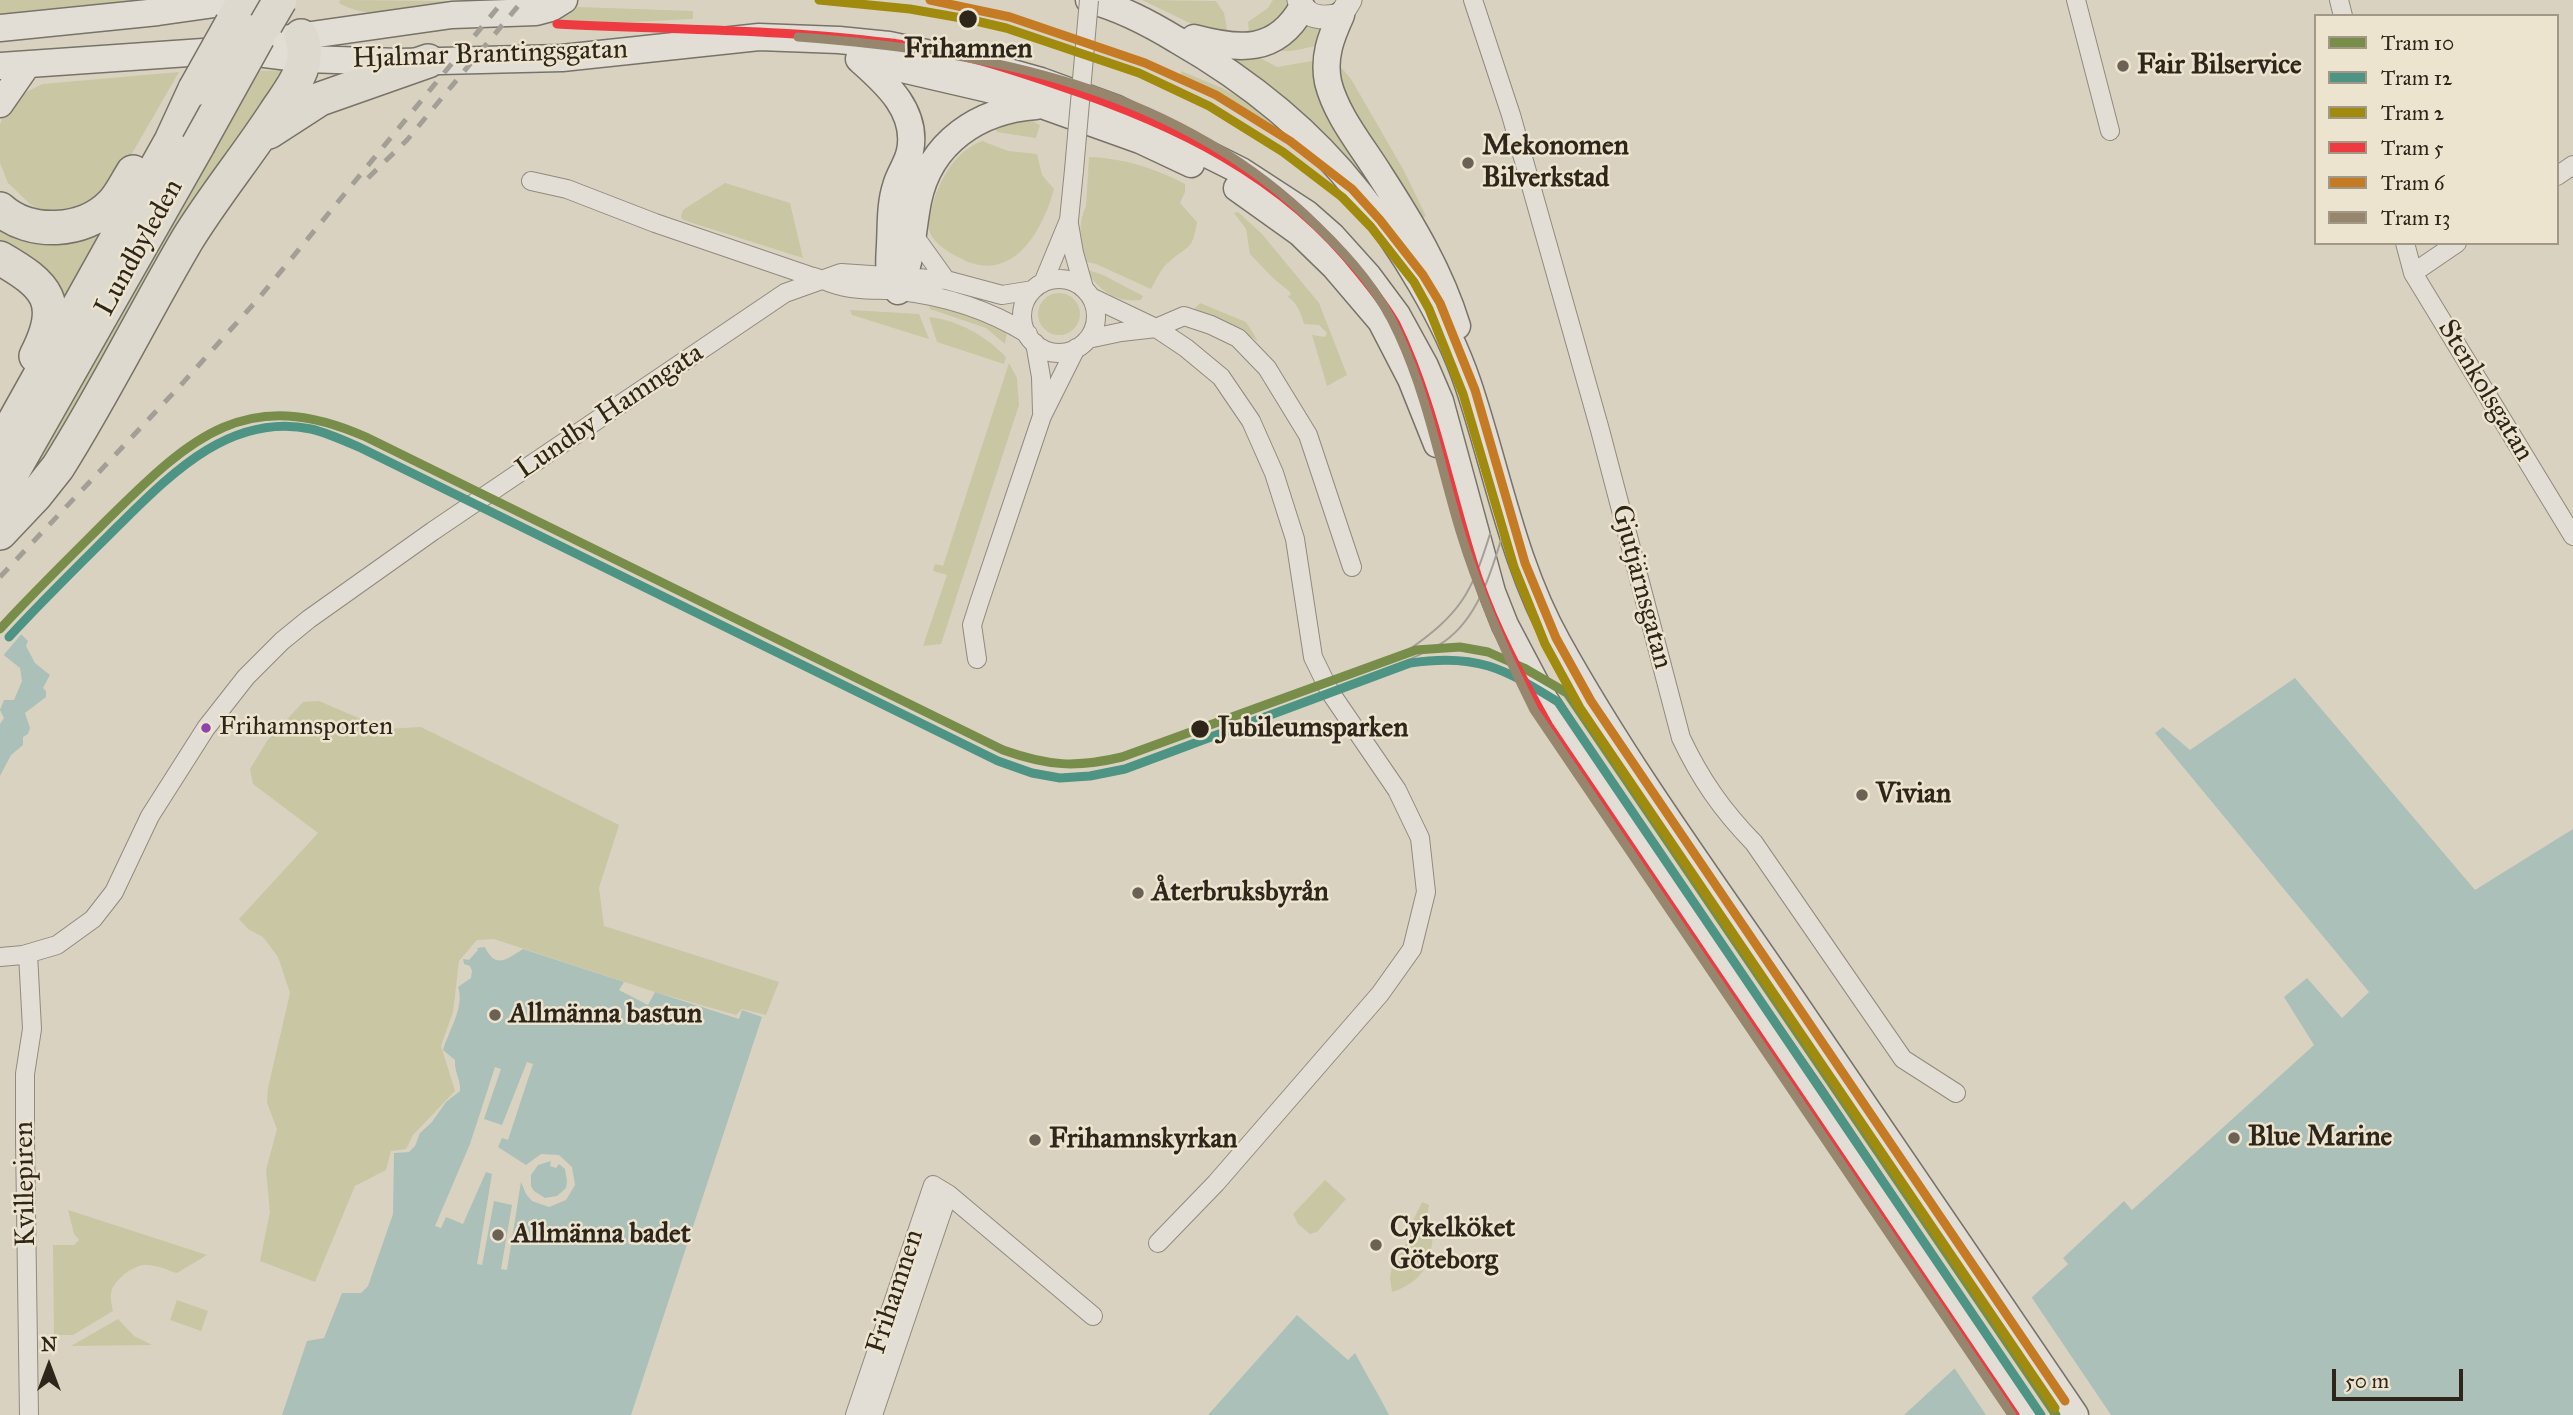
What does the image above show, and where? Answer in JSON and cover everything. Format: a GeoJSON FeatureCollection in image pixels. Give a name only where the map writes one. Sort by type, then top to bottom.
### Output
{"type":"FeatureCollection","features":[{"type":"Feature","properties":{"kind":"highway"},"geometry":{"type":"LineString","coordinates":[[0,209],[20,222],[38,227],[67,226],[87,220],[114,203],[175,140],[195,89],[244,0]]}},
{"type":"Feature","properties":{"kind":"highway","name":"Lundbyleden"},"geometry":{"type":"LineString","coordinates":[[0,446],[175,140],[280,0]]}},
{"type":"Feature","properties":{"kind":"highway"},"geometry":{"type":"LineString","coordinates":[[0,533],[58,467],[188,240],[219,190],[258,139],[295,82],[303,48]]}},
{"type":"Feature","properties":{"kind":"highway"},"geometry":{"type":"LineString","coordinates":[[258,139],[320,99],[428,61]]}},
{"type":"Feature","properties":{"kind":"highway","name":"Lundbyleden"},"geometry":{"type":"LineString","coordinates":[[0,494],[175,140]]}},
{"type":"Feature","properties":{"kind":"highway"},"geometry":{"type":"LineString","coordinates":[[0,258],[37,282],[46,297],[48,313],[47,332],[42,343],[0,418]]}},
{"type":"Feature","properties":{"kind":"main road"},"geometry":{"type":"LineString","coordinates":[[0,28],[73,22],[244,0]]}},
{"type":"Feature","properties":{"kind":"main road"},"geometry":{"type":"LineString","coordinates":[[267,0],[294,24],[303,48]]}},
{"type":"Feature","properties":{"kind":"main road","name":"Hjalmar Brantingsgatan"},"geometry":{"type":"LineString","coordinates":[[0,66],[231,50],[303,48],[452,15],[536,12],[551,8],[564,0]]}},
{"type":"Feature","properties":{"kind":"main road"},"geometry":{"type":"LineString","coordinates":[[1089,0],[1112,5],[1158,29],[1218,63],[1264,97],[1304,131],[1357,191],[1409,264],[1448,334],[1467,380],[1516,544],[1555,637],[1636,773],[2075,1415]]}},
{"type":"Feature","properties":{"kind":"main road"},"geometry":{"type":"LineString","coordinates":[[1158,29],[1237,48],[1262,43],[1286,31],[1300,4]]}},
{"type":"Feature","properties":{"kind":"main road"},"geometry":{"type":"LineString","coordinates":[[1346,8],[1326,55],[1330,89],[1354,134],[1407,217],[1438,272],[1465,351],[1467,380]]}},
{"type":"Feature","properties":{"kind":"main road"},"geometry":{"type":"LineString","coordinates":[[0,43],[73,22]]}},
{"type":"Feature","properties":{"kind":"main road","name":"Hjalmar Brantingsgatan"},"geometry":{"type":"LineString","coordinates":[[303,48],[366,62],[562,58],[759,37],[815,38],[889,45],[991,67],[1050,84],[1115,108],[1241,171],[1307,214],[1332,236],[1368,276],[1412,338],[1440,401],[1481,558],[1505,625],[1543,697],[1606,797],[1812,1094],[2026,1415]]}},
{"type":"Feature","properties":{"kind":"main road"},"geometry":{"type":"LineString","coordinates":[[815,38],[859,60],[980,87],[1044,105],[1140,141],[1216,175],[1300,233],[1335,267],[1381,321],[1411,379],[1439,451],[1459,520],[1481,558]]}},
{"type":"Feature","properties":{"kind":"main road"},"geometry":{"type":"LineString","coordinates":[[859,60],[893,92],[904,107],[910,128],[911,149],[896,185],[893,200],[898,281]]}},
{"type":"Feature","properties":{"kind":"main road"},"geometry":{"type":"LineString","coordinates":[[0,104],[27,65]]}},
{"type":"Feature","properties":{"kind":"main road"},"geometry":{"type":"LineString","coordinates":[[898,281],[913,234],[923,183],[946,146],[978,120],[1000,111],[1044,105]]}},
{"type":"Feature","properties":{"kind":"street"},"geometry":{"type":"LineString","coordinates":[[977,659],[972,625],[1042,415],[1096,318],[1096,307],[1088,293],[1074,253],[1069,220],[1089,0]]}},
{"type":"Feature","properties":{"kind":"street","name":"Gjutjärnsgatan"},"geometry":{"type":"LineString","coordinates":[[1473,0],[1511,115],[1596,417],[1681,738],[1698,773],[1725,812],[1754,843],[1903,1059],[1956,1093]]}},
{"type":"Feature","properties":{"kind":"street"},"geometry":{"type":"LineString","coordinates":[[2076,0],[2110,131]]}},
{"type":"Feature","properties":{"kind":"street"},"geometry":{"type":"LineString","coordinates":[[1300,4],[1319,17],[1346,8]]}},
{"type":"Feature","properties":{"kind":"street","name":"Lundby Hamngata"},"geometry":{"type":"LineString","coordinates":[[531,181],[566,189],[667,227],[810,276],[824,278]]}},
{"type":"Feature","properties":{"kind":"street"},"geometry":{"type":"LineString","coordinates":[[1042,415],[1041,377],[1031,339],[1023,321],[1023,312],[1025,302],[1052,266],[1069,220]]}},
{"type":"Feature","properties":{"kind":"street"},"geometry":{"type":"LineString","coordinates":[[913,234],[946,280]]}},
{"type":"Feature","properties":{"kind":"street","name":"Stenkolsgatan"},"geometry":{"type":"LineString","coordinates":[[2406,245],[2413,273],[2573,536]]}},
{"type":"Feature","properties":{"kind":"street"},"geometry":{"type":"LineString","coordinates":[[2413,273],[2454,245]]}},
{"type":"Feature","properties":{"kind":"street","name":"Lundby Hamngata"},"geometry":{"type":"LineString","coordinates":[[0,957],[28,954],[57,945],[93,919],[114,892],[150,816],[206,728],[246,677],[291,634],[433,531],[752,315],[795,288],[841,273],[898,281],[946,280],[1002,295],[1038,287]]}},
{"type":"Feature","properties":{"kind":"street"},"geometry":{"type":"LineString","coordinates":[[1038,287],[1064,279],[1156,328],[1221,377],[1251,421],[1274,473],[1295,539],[1313,657],[1330,692],[1397,790],[1420,838],[1426,892],[1412,949],[1380,994],[1216,1183],[1158,1243]]}},
{"type":"Feature","properties":{"kind":"street","name":"Lundby Hamngata"},"geometry":{"type":"LineString","coordinates":[[898,281],[987,312],[1031,339]]}},
{"type":"Feature","properties":{"kind":"street"},"geometry":{"type":"LineString","coordinates":[[1031,339],[1055,352],[1121,332],[1156,328],[1184,317],[1211,325],[1238,338],[1267,368],[1308,435],[1352,567]]}},
{"type":"Feature","properties":{"kind":"street","name":"Kvillepiren"},"geometry":{"type":"LineString","coordinates":[[28,954],[32,1029],[25,1074],[29,1415]]}},
{"type":"Feature","properties":{"kind":"street","name":"Frihamnen"},"geometry":{"type":"LineString","coordinates":[[855,1415],[933,1185],[948,1194],[873,1415]]}},
{"type":"Feature","properties":{"kind":"street"},"geometry":{"type":"LineString","coordinates":[[948,1194],[1093,1316]]}},
{"type":"Feature","properties":{"kind":"shaded area"},"geometry":{"type":"Polygon","coordinates":[[[0,0],[179,0],[0,18],[0,0]]]}},
{"type":"Feature","properties":{"kind":"shaded area"},"geometry":{"type":"Polygon","coordinates":[[[340,0],[448,1],[448,5],[406,12],[379,13],[352,9],[339,3],[340,0]]]}},
{"type":"Feature","properties":{"kind":"shaded area"},"geometry":{"type":"Polygon","coordinates":[[[1142,0],[1216,1],[1224,13],[1228,35],[1196,26],[1142,0]]]}},
{"type":"Feature","properties":{"kind":"shaded area"},"geometry":{"type":"Polygon","coordinates":[[[1273,0],[1290,0],[1284,14],[1270,27],[1249,33],[1248,22],[1268,8],[1273,0]]]}},
{"type":"Feature","properties":{"kind":"shaded area"},"geometry":{"type":"Polygon","coordinates":[[[578,7],[693,11],[693,19],[552,26],[551,23],[578,7]]]}},
{"type":"Feature","properties":{"kind":"shaded area"},"geometry":{"type":"Polygon","coordinates":[[[1306,23],[1322,28],[1320,46],[1290,51],[1274,48],[1295,38],[1306,23]]]}},
{"type":"Feature","properties":{"kind":"shaded area"},"geometry":{"type":"Polygon","coordinates":[[[1255,55],[1277,67],[1318,60],[1421,249],[1310,124],[1238,63],[1239,57],[1255,55]]]}},
{"type":"Feature","properties":{"kind":"shaded area"},"geometry":{"type":"Polygon","coordinates":[[[1339,65],[1351,79],[1403,169],[1426,216],[1418,222],[1347,107],[1335,68],[1339,65]]]}},
{"type":"Feature","properties":{"kind":"shaded area"},"geometry":{"type":"Polygon","coordinates":[[[288,70],[60,447],[22,487],[258,71],[288,70]]]}},
{"type":"Feature","properties":{"kind":"shaded area"},"geometry":{"type":"Polygon","coordinates":[[[1181,71],[1244,100],[1298,143],[1294,148],[1259,124],[1182,82],[1181,71]]]}},
{"type":"Feature","properties":{"kind":"shaded area"},"geometry":{"type":"Polygon","coordinates":[[[179,72],[108,195],[70,213],[40,210],[8,183],[0,163],[0,124],[8,106],[28,91],[43,84],[179,72]]]}},
{"type":"Feature","properties":{"kind":"shaded area"},"geometry":{"type":"Polygon","coordinates":[[[1019,114],[1040,125],[1036,138],[997,132],[992,121],[1019,114]]]}},
{"type":"Feature","properties":{"kind":"shaded area"},"geometry":{"type":"Polygon","coordinates":[[[982,141],[1008,151],[1037,154],[1042,175],[1054,189],[1049,206],[1032,238],[1009,260],[994,265],[977,264],[950,253],[935,241],[929,226],[935,197],[944,177],[956,159],[982,141]]]}},
{"type":"Feature","properties":{"kind":"shaded area"},"geometry":{"type":"Polygon","coordinates":[[[1089,157],[1138,165],[1185,184],[1180,203],[1197,222],[1193,238],[1189,246],[1164,267],[1151,289],[1096,264],[1083,261],[1081,226],[1086,206],[1089,157]]]}},
{"type":"Feature","properties":{"kind":"shaded area"},"geometry":{"type":"Polygon","coordinates":[[[725,183],[790,203],[803,258],[683,220],[683,210],[725,183]]]}},
{"type":"Feature","properties":{"kind":"shaded area"},"geometry":{"type":"Polygon","coordinates":[[[116,211],[70,301],[57,294],[0,247],[0,222],[116,211]]]}},
{"type":"Feature","properties":{"kind":"shaded area"},"geometry":{"type":"Polygon","coordinates":[[[1238,212],[1262,234],[1319,303],[1347,375],[1327,386],[1312,335],[1325,337],[1327,333],[1319,325],[1304,324],[1298,308],[1287,296],[1291,295],[1290,292],[1250,254],[1246,229],[1234,213],[1238,212]]]}},
{"type":"Feature","properties":{"kind":"shaded area"},"geometry":{"type":"Polygon","coordinates":[[[1085,269],[1103,275],[1143,296],[1141,300],[1123,299],[1108,294],[1085,269]]]}},
{"type":"Feature","properties":{"kind":"shaded area"},"geometry":{"type":"Polygon","coordinates":[[[1059,293],[1074,299],[1080,314],[1074,329],[1059,335],[1044,329],[1038,314],[1044,299],[1059,293]]]}},
{"type":"Feature","properties":{"kind":"shaded area"},"geometry":{"type":"Polygon","coordinates":[[[1200,303],[1246,322],[1258,341],[1193,310],[1200,303]]]}},
{"type":"Feature","properties":{"kind":"shaded area"},"geometry":{"type":"Polygon","coordinates":[[[929,306],[960,312],[998,327],[1007,332],[1005,344],[986,328],[930,309],[929,306]]]}},
{"type":"Feature","properties":{"kind":"shaded area"},"geometry":{"type":"Polygon","coordinates":[[[850,310],[919,314],[929,339],[852,315],[850,310]]]}},
{"type":"Feature","properties":{"kind":"shaded area"},"geometry":{"type":"Polygon","coordinates":[[[929,317],[961,325],[990,342],[1006,357],[1004,364],[937,342],[929,317]]]}},
{"type":"Feature","properties":{"kind":"shaded area"},"geometry":{"type":"Polygon","coordinates":[[[1009,363],[1017,378],[1019,405],[941,644],[923,646],[947,575],[933,571],[935,564],[943,566],[1009,363]]]}},
{"type":"Feature","properties":{"kind":"shaded area"},"geometry":{"type":"Polygon","coordinates":[[[0,613],[28,641],[26,646],[35,663],[50,675],[43,688],[46,697],[25,713],[30,728],[28,734],[23,737],[23,745],[11,755],[0,776],[0,724],[4,718],[0,710],[4,700],[14,700],[22,681],[20,668],[0,652],[0,613]]]}},
{"type":"Feature","properties":{"kind":"shaded area"},"geometry":{"type":"Polygon","coordinates":[[[2295,678],[2475,890],[2573,829],[2573,1415],[1904,1415],[2068,1264],[2063,1258],[2124,1201],[2132,1210],[2314,1045],[2284,997],[2307,978],[2342,1018],[2369,992],[2155,733],[2163,727],[2190,750],[2295,678]]]}},
{"type":"Feature","properties":{"kind":"shaded area"},"geometry":{"type":"Polygon","coordinates":[[[319,701],[384,729],[421,727],[619,825],[599,888],[604,926],[779,982],[766,1015],[742,1009],[736,1015],[655,992],[494,939],[477,940],[459,961],[453,1012],[441,1046],[455,1091],[413,1135],[406,1149],[391,1151],[386,1170],[355,1186],[315,1282],[260,1261],[270,1212],[266,1170],[277,1129],[267,1103],[268,1088],[290,993],[278,957],[263,937],[248,929],[239,919],[318,833],[253,784],[250,769],[267,741],[303,702],[319,701]]]}},
{"type":"Feature","properties":{"kind":"shaded area"},"geometry":{"type":"Polygon","coordinates":[[[485,947],[497,960],[506,959],[523,949],[624,982],[619,990],[648,1005],[655,992],[739,1019],[742,1010],[762,1017],[631,1415],[282,1415],[307,1341],[324,1338],[342,1293],[361,1293],[368,1286],[393,1214],[394,1153],[409,1152],[415,1146],[420,1133],[432,1122],[446,1102],[460,1091],[455,1060],[443,1050],[458,1010],[458,987],[471,978],[470,966],[464,964],[463,959],[469,960],[477,948],[485,947]]]}},
{"type":"Feature","properties":{"kind":"shaded area"},"geometry":{"type":"Polygon","coordinates":[[[1325,1180],[1346,1199],[1317,1232],[1310,1234],[1298,1224],[1293,1214],[1325,1180]]]}},
{"type":"Feature","properties":{"kind":"shaded area"},"geometry":{"type":"Polygon","coordinates":[[[1422,1202],[1429,1205],[1427,1217],[1434,1226],[1429,1259],[1413,1282],[1392,1292],[1390,1278],[1393,1261],[1406,1244],[1410,1227],[1422,1202]]]}},
{"type":"Feature","properties":{"kind":"shaded area"},"geometry":{"type":"Polygon","coordinates":[[[68,1210],[207,1255],[177,1273],[153,1265],[134,1268],[123,1275],[112,1289],[113,1311],[73,1335],[54,1335],[53,1245],[74,1245],[79,1240],[74,1234],[68,1210]]]}},
{"type":"Feature","properties":{"kind":"shaded area"},"geometry":{"type":"Polygon","coordinates":[[[177,1300],[208,1311],[201,1331],[170,1320],[177,1300]]]}},
{"type":"Feature","properties":{"kind":"shaded area"},"geometry":{"type":"Polygon","coordinates":[[[1297,1315],[1348,1360],[1355,1353],[1389,1415],[1208,1415],[1297,1315]]]}},
{"type":"Feature","properties":{"kind":"shaded area"},"geometry":{"type":"Polygon","coordinates":[[[118,1319],[134,1336],[152,1345],[71,1346],[118,1319]]]}},
{"type":"Feature","properties":{"kind":"pier"},"geometry":{"type":"Polygon","coordinates":[[[0,609],[24,631],[1,658],[0,657],[0,609]]]}},
{"type":"Feature","properties":{"kind":"pier"},"geometry":{"type":"Polygon","coordinates":[[[527,1062],[533,1064],[508,1140],[502,1138],[498,1147],[526,1165],[541,1154],[559,1155],[572,1167],[575,1185],[566,1200],[549,1207],[532,1201],[521,1182],[507,1270],[501,1269],[512,1205],[494,1201],[482,1265],[477,1264],[492,1174],[486,1172],[463,1224],[446,1217],[441,1228],[435,1226],[470,1144],[495,1067],[501,1069],[484,1119],[502,1125],[527,1062]],[[551,1161],[538,1165],[531,1175],[534,1191],[545,1198],[557,1196],[566,1188],[565,1169],[559,1164],[556,1168],[550,1166],[551,1161]]]}},
{"type":"Feature","properties":{"kind":"pier"},"geometry":{"type":"Polygon","coordinates":[[[2030,1295],[2111,1415],[1986,1415],[1953,1366],[2030,1295]]]}},
{"type":"Feature","properties":{"kind":"tram line","name":"2"},"geometry":{"type":"LineString","coordinates":[[819,0],[910,9],[967,19],[1006,28],[1139,73],[1209,106],[1283,152],[1342,197],[1371,227],[1414,282],[1429,309],[1463,394],[1514,567],[1545,644],[1580,708],[2055,1408]]}},
{"type":"Feature","properties":{"kind":"tram line","name":"6"},"geometry":{"type":"LineString","coordinates":[[930,0],[1010,17],[1145,63],[1216,95],[1290,141],[1352,189],[1380,220],[1423,275],[1440,303],[1475,390],[1525,563],[1556,638],[1591,701],[2065,1401]]}},
{"type":"Feature","properties":{"kind":"tram line","name":"5"},"geometry":{"type":"LineString","coordinates":[[557,24],[818,36],[925,48],[982,61],[1100,100],[1184,136],[1261,181],[1297,208],[1330,239],[1388,311],[1410,354],[1432,417],[1485,597],[1510,653],[1549,726],[2015,1415]]}},
{"type":"Feature","properties":{"kind":"tram line","name":"13"},"geometry":{"type":"LineString","coordinates":[[798,37],[869,43],[1008,66],[1076,85],[1141,109],[1203,140],[1262,179],[1317,226],[1353,264],[1383,304],[1409,359],[1426,407],[1460,531],[1484,600],[1534,710],[2012,1415]]}},
{"type":"Feature","properties":{"kind":"tram line","name":"10"},"geometry":{"type":"LineString","coordinates":[[0,629],[139,489],[195,443],[224,427],[254,418],[287,416],[324,422],[366,437],[1003,750],[1048,762],[1076,764],[1122,757],[1416,650],[1460,647],[1488,652],[1524,668],[1567,693],[2056,1415]]}},
{"type":"Feature","properties":{"kind":"tram line","name":"12"},"geometry":{"type":"LineString","coordinates":[[9,637],[118,526],[181,468],[228,439],[254,430],[282,426],[311,429],[361,448],[998,761],[1032,773],[1060,778],[1090,776],[1125,769],[1410,663],[1454,660],[1472,662],[1505,672],[1558,702],[2041,1415]]}},
{"type":"Feature","properties":{"kind":"tram line"},"geometry":{"type":"LineString","coordinates":[[1407,651],[1440,626],[1461,602],[1476,573],[1490,534]]}},
{"type":"Feature","properties":{"kind":"tram line"},"geometry":{"type":"LineString","coordinates":[[1411,659],[1445,641],[1466,621],[1487,582],[1501,540]]}},
{"type":"Feature","properties":{"kind":"railway"},"geometry":{"type":"LineString","coordinates":[[0,577],[259,298],[504,0]]}},
{"type":"Feature","properties":{"kind":"railway"},"geometry":{"type":"LineString","coordinates":[[368,178],[407,140],[523,0]]}},
{"type":"Feature","properties":{"kind":"place","name":"Frihamnen"},"geometry":{"type":"Point","coordinates":[968,19]}},
{"type":"Feature","properties":{"kind":"place","name":"Fair Bilservice"},"geometry":{"type":"Point","coordinates":[2123,66]}},
{"type":"Feature","properties":{"kind":"place","name":"Mekonomen Bilverkstad"},"geometry":{"type":"Point","coordinates":[1468,163]}},
{"type":"Feature","properties":{"kind":"place","name":"Frihamnsporten"},"geometry":{"type":"Point","coordinates":[206,728]}},
{"type":"Feature","properties":{"kind":"place","name":"Jubileumsparken"},"geometry":{"type":"Point","coordinates":[1200,729]}},
{"type":"Feature","properties":{"kind":"place","name":"Vivian"},"geometry":{"type":"Point","coordinates":[1862,795]}},
{"type":"Feature","properties":{"kind":"place","name":"Återbruksbyrån"},"geometry":{"type":"Point","coordinates":[1138,893]}},
{"type":"Feature","properties":{"kind":"place","name":"Allmänna bastun"},"geometry":{"type":"Point","coordinates":[495,1015]}},
{"type":"Feature","properties":{"kind":"place","name":"Blue Marine"},"geometry":{"type":"Point","coordinates":[2234,1138]}},
{"type":"Feature","properties":{"kind":"place","name":"Frihamnskyrkan"},"geometry":{"type":"Point","coordinates":[1035,1140]}},
{"type":"Feature","properties":{"kind":"place","name":"Allmänna badet"},"geometry":{"type":"Point","coordinates":[498,1235]}},
{"type":"Feature","properties":{"kind":"place","name":"Cykelköket Göteborg"},"geometry":{"type":"Point","coordinates":[1376,1245]}}]}
